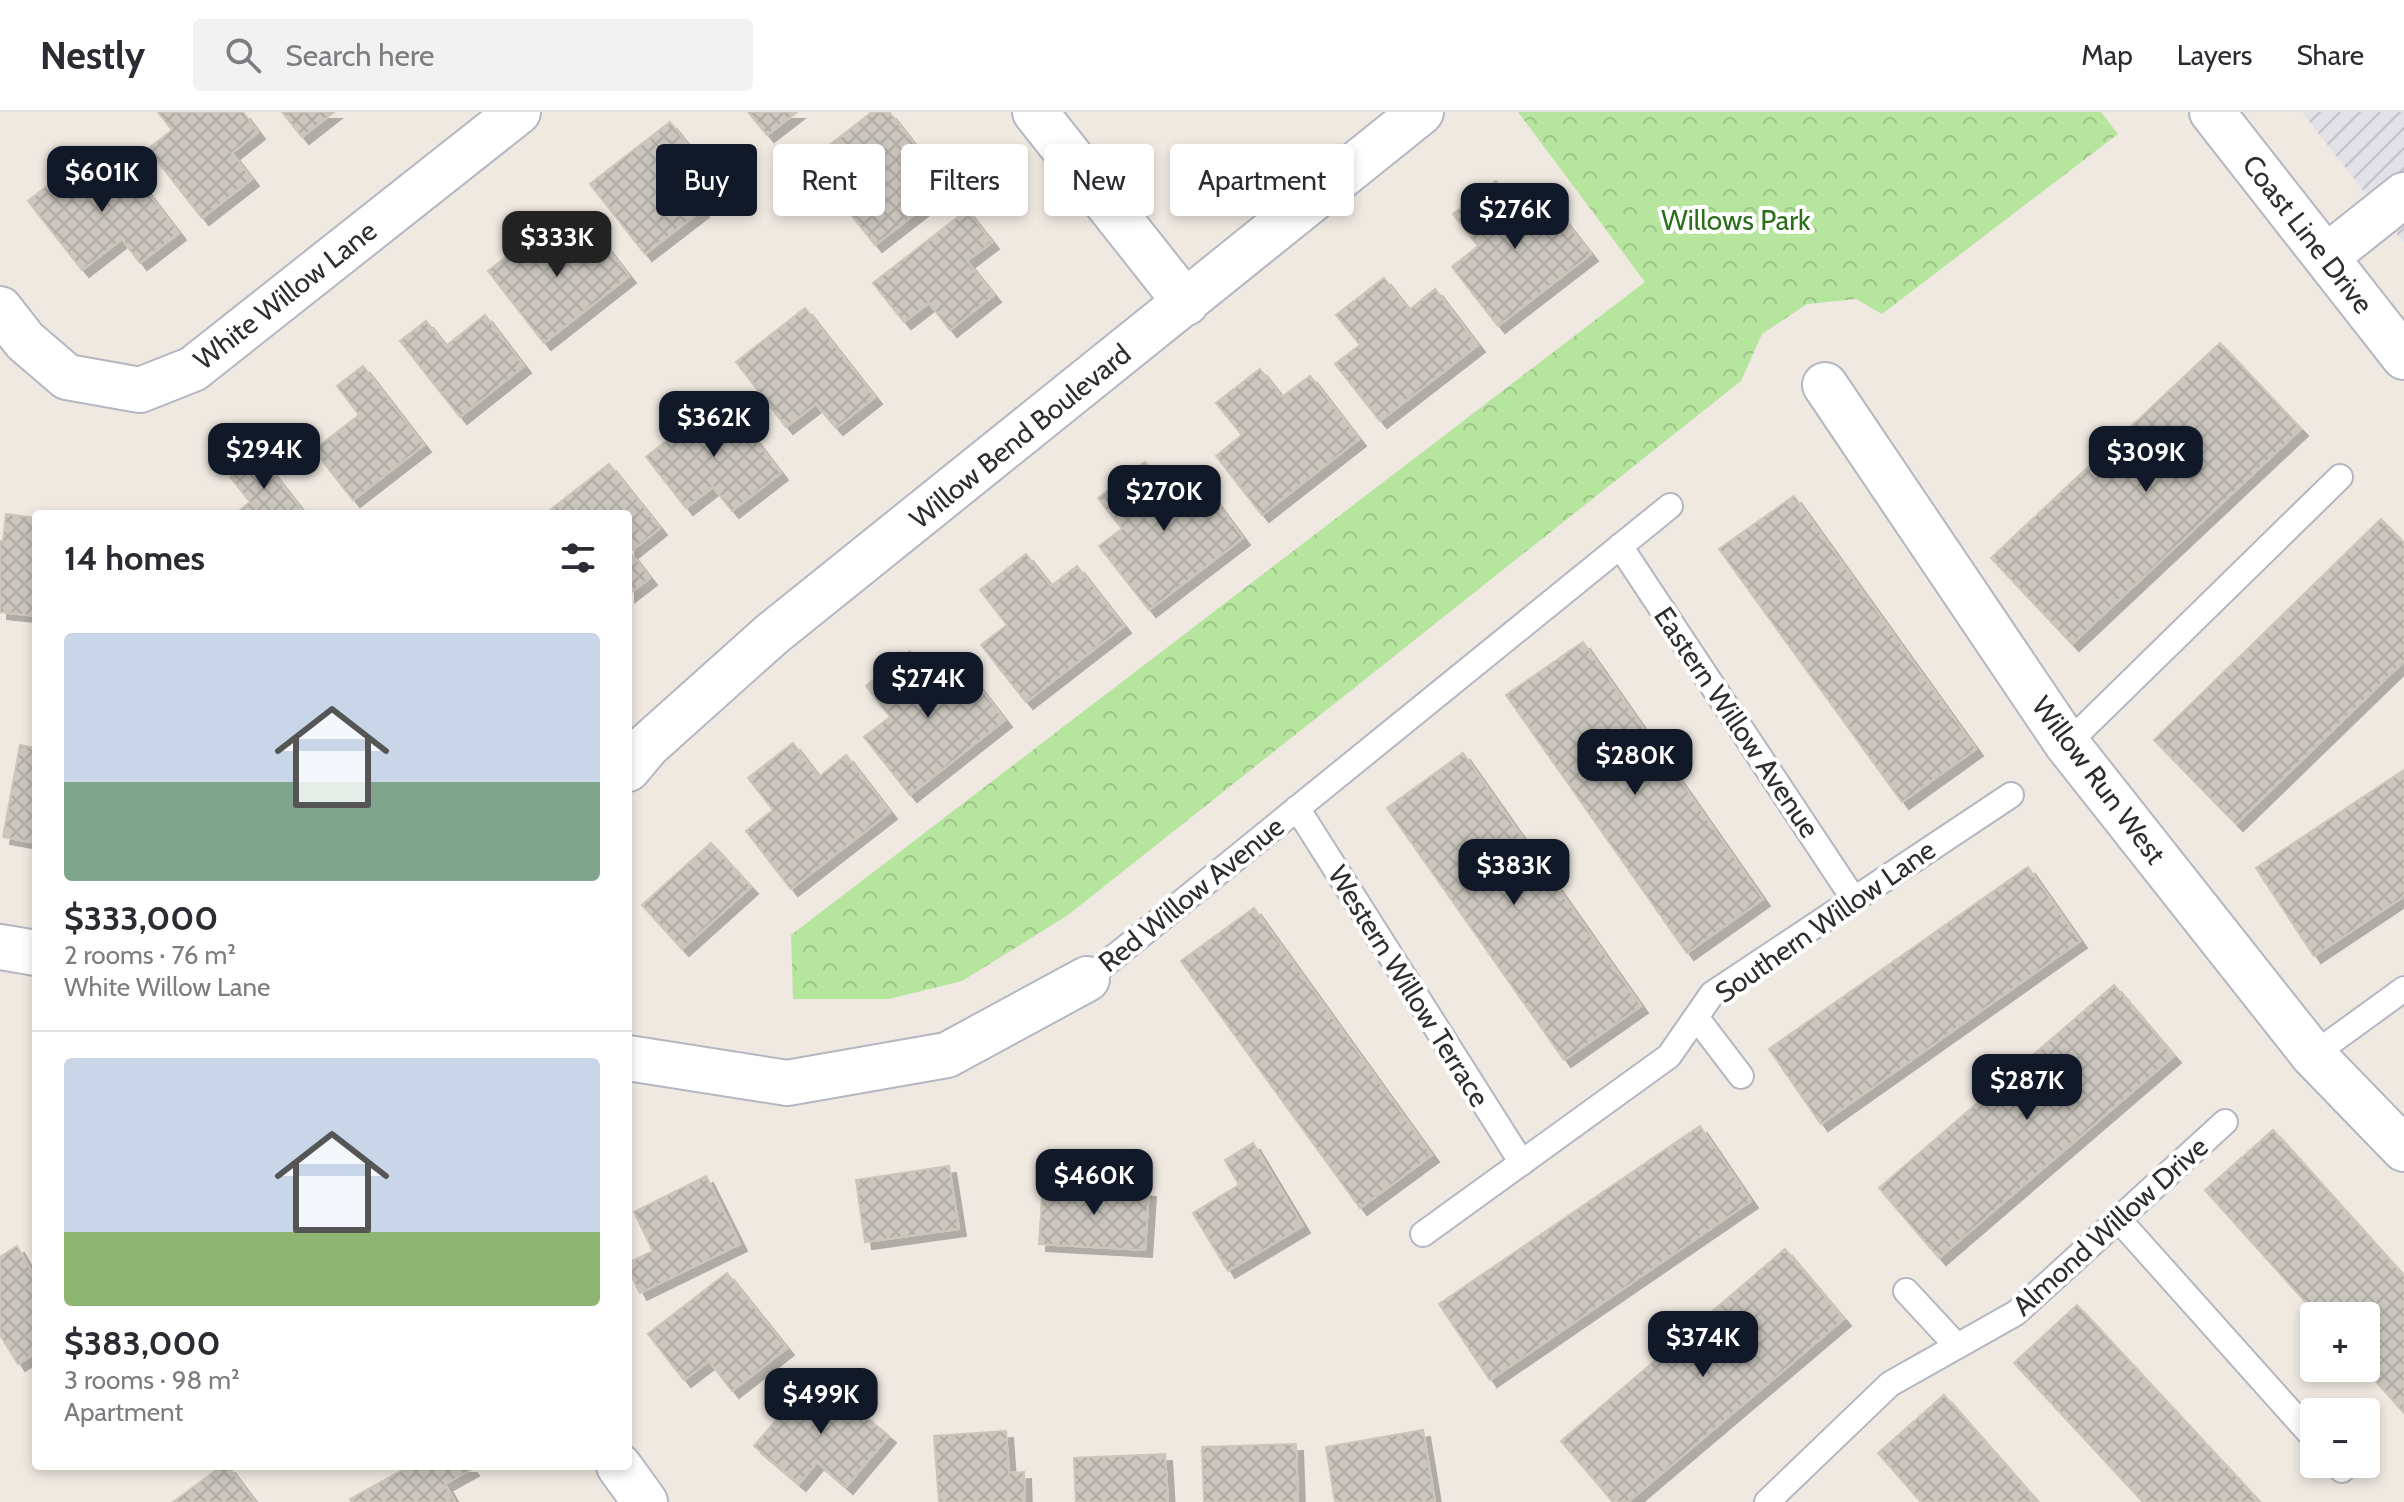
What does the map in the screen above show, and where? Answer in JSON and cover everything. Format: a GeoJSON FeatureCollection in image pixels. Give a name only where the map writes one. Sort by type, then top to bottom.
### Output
{"type":"FeatureCollection","features":[{"type":"Feature","properties":{"kind":"street","name":"White Willow Lane"},"geometry":{"type":"LineString","coordinates":[[0,309],[25,341],[67,377],[140,390],[193,369],[518,112]]}},
{"type":"Feature","properties":{"kind":"street"},"geometry":{"type":"LineString","coordinates":[[1035,112],[1186,303]]}},
{"type":"Feature","properties":{"kind":"street","name":"Willow Bend Boulevard"},"geometry":{"type":"LineString","coordinates":[[632,764],[648,745],[772,634],[1421,112]]}},
{"type":"Feature","properties":{"kind":"street","name":"Coast Line Drive"},"geometry":{"type":"LineString","coordinates":[[2212,112],[2404,357]]}},
{"type":"Feature","properties":{"kind":"street"},"geometry":{"type":"LineString","coordinates":[[2326,257],[2404,195]]}},
{"type":"Feature","properties":{"kind":"street","name":"Willow Run West"},"geometry":{"type":"LineString","coordinates":[[1825,385],[2067,744],[2313,1055],[2404,1149]]}},
{"type":"Feature","properties":{"kind":"street"},"geometry":{"type":"LineString","coordinates":[[0,947],[32,952]]}},
{"type":"Feature","properties":{"kind":"street","name":"Red Willow Avenue"},"geometry":{"type":"LineString","coordinates":[[632,1059],[787,1083],[947,1055],[1087,979]]}},
{"type":"Feature","properties":{"kind":"street"},"geometry":{"type":"LineString","coordinates":[[622,1470],[645,1502]]}},
{"type":"Feature","properties":{"kind":"lane"},"geometry":{"type":"LineString","coordinates":[[2067,744],[2340,477]]}},
{"type":"Feature","properties":{"kind":"lane","name":"Red Willow Avenue"},"geometry":{"type":"LineString","coordinates":[[1087,979],[1670,506]]}},
{"type":"Feature","properties":{"kind":"lane","name":"Eastern Willow Avenue"},"geometry":{"type":"LineString","coordinates":[[1620,546],[1853,898]]}},
{"type":"Feature","properties":{"kind":"lane","name":"Southern Willow Lane"},"geometry":{"type":"LineString","coordinates":[[1423,1234],[1669,1056],[1712,994],[2011,795]]}},
{"type":"Feature","properties":{"kind":"lane","name":"Western Willow Terrace"},"geometry":{"type":"LineString","coordinates":[[1297,808],[1522,1163]]}},
{"type":"Feature","properties":{"kind":"lane"},"geometry":{"type":"LineString","coordinates":[[2313,1055],[2404,989]]}},
{"type":"Feature","properties":{"kind":"lane"},"geometry":{"type":"LineString","coordinates":[[1696,1017],[1741,1076]]}},
{"type":"Feature","properties":{"kind":"lane","name":"Almond Willow Drive"},"geometry":{"type":"LineString","coordinates":[[1767,1502],[1890,1384],[2016,1313],[2225,1122]]}},
{"type":"Feature","properties":{"kind":"lane"},"geometry":{"type":"LineString","coordinates":[[2119,1220],[2300,1422]]}},
{"type":"Feature","properties":{"kind":"lane"},"geometry":{"type":"LineString","coordinates":[[1906,1291],[1957,1346]]}},
{"type":"Feature","properties":{"kind":"lane"},"geometry":{"type":"LineString","coordinates":[[1786,1484],[1803,1502]]}},
{"type":"Feature","properties":{"kind":"shaded area"},"geometry":{"type":"Polygon","coordinates":[[[2302,112],[2404,112],[2404,243],[2302,112]]]}},
{"type":"Feature","properties":{"kind":"green space","name":"Willows Park"},"geometry":{"type":"Polygon","coordinates":[[[1518,112],[2101,112],[2118,134],[1882,314],[1856,299],[1807,304],[1762,334],[1741,381],[1068,915],[962,981],[889,999],[793,999],[791,935],[1645,282],[1518,112]]]}},
{"type":"Feature","properties":{"kind":"building"},"geometry":{"type":"Polygon","coordinates":[[[158,112],[243,112],[258,132],[232,153],[252,179],[202,218],[148,149],[172,130],[158,112]]]}},
{"type":"Feature","properties":{"kind":"building"},"geometry":{"type":"Polygon","coordinates":[[[282,112],[334,112],[302,137],[282,112]]]}},
{"type":"Feature","properties":{"kind":"building"},"geometry":{"type":"Polygon","coordinates":[[[748,112],[797,112],[767,135],[748,112]]]}},
{"type":"Feature","properties":{"kind":"building"},"geometry":{"type":"Polygon","coordinates":[[[872,112],[889,112],[914,144],[901,144],[901,216],[912,216],[875,245],[852,216],[885,216],[885,144],[831,144],[872,112]]]}},
{"type":"Feature","properties":{"kind":"building"},"geometry":{"type":"Polygon","coordinates":[[[670,122],[687,144],[656,144],[656,216],[694,216],[645,254],[590,184],[670,122]]]}},
{"type":"Feature","properties":{"kind":"building"},"geometry":{"type":"Polygon","coordinates":[[[81,160],[99,183],[125,163],[179,233],[140,263],[122,239],[82,270],[28,201],[81,160]]]}},
{"type":"Feature","properties":{"kind":"building"},"geometry":{"type":"Polygon","coordinates":[[[1496,181],[1520,212],[1543,193],[1591,254],[1498,326],[1452,267],[1478,246],[1453,214],[1496,181]]]}},
{"type":"Feature","properties":{"kind":"building"},"geometry":{"type":"Polygon","coordinates":[[[959,216],[972,216],[992,242],[967,261],[994,295],[950,330],[929,303],[904,322],[873,283],[959,216]]]}},
{"type":"Feature","properties":{"kind":"building"},"geometry":{"type":"Polygon","coordinates":[[[591,227],[629,276],[544,343],[488,271],[543,228],[561,251],[591,227]]]}},
{"type":"Feature","properties":{"kind":"building"},"geometry":{"type":"Polygon","coordinates":[[[1384,278],[1409,310],[1435,289],[1478,345],[1380,421],[1335,364],[1360,345],[1336,315],[1384,278]]]}},
{"type":"Feature","properties":{"kind":"building"},"geometry":{"type":"Polygon","coordinates":[[[805,308],[875,397],[836,428],[816,404],[786,427],[736,362],[805,308]]]}},
{"type":"Feature","properties":{"kind":"building"},"geometry":{"type":"Polygon","coordinates":[[[485,315],[524,366],[460,417],[400,341],[426,321],[446,346],[485,315]]]}},
{"type":"Feature","properties":{"kind":"building"},"geometry":{"type":"Polygon","coordinates":[[[2220,343],[2301,429],[2072,644],[1991,558],[2220,343]]]}},
{"type":"Feature","properties":{"kind":"building"},"geometry":{"type":"Polygon","coordinates":[[[363,366],[424,445],[353,500],[314,450],[359,415],[337,386],[363,366]]]}},
{"type":"Feature","properties":{"kind":"building"},"geometry":{"type":"Polygon","coordinates":[[[1260,369],[1282,397],[1310,376],[1359,439],[1262,515],[1216,456],[1242,435],[1216,403],[1260,369]]]}},
{"type":"Feature","properties":{"kind":"building"},"geometry":{"type":"Polygon","coordinates":[[[722,397],[781,473],[732,511],[713,487],[686,508],[646,457],[722,397]]]}},
{"type":"Feature","properties":{"kind":"building"},"geometry":{"type":"Polygon","coordinates":[[[259,455],[302,510],[240,510],[250,502],[230,477],[259,455]]]}},
{"type":"Feature","properties":{"kind":"building"},"geometry":{"type":"Polygon","coordinates":[[[1145,462],[1168,492],[1194,472],[1243,538],[1149,610],[1099,546],[1122,529],[1098,498],[1145,462]]]}},
{"type":"Feature","properties":{"kind":"building"},"geometry":{"type":"Polygon","coordinates":[[[609,464],[660,528],[632,550],[632,510],[550,510],[609,464]]]}},
{"type":"Feature","properties":{"kind":"building"},"geometry":{"type":"Polygon","coordinates":[[[1794,496],[1976,749],[1902,802],[1719,549],[1794,496]]]}},
{"type":"Feature","properties":{"kind":"building"},"geometry":{"type":"Polygon","coordinates":[[[6,514],[32,517],[32,616],[0,612],[0,541],[3,541],[6,514]]]}},
{"type":"Feature","properties":{"kind":"building"},"geometry":{"type":"Polygon","coordinates":[[[2381,519],[2404,543],[2404,661],[2236,824],[2154,740],[2381,519]]]}},
{"type":"Feature","properties":{"kind":"building"},"geometry":{"type":"Polygon","coordinates":[[[1026,554],[1051,586],[1077,566],[1124,626],[1026,702],[981,645],[1007,625],[980,590],[1026,554]]]}},
{"type":"Feature","properties":{"kind":"building"},"geometry":{"type":"Polygon","coordinates":[[[632,555],[650,578],[632,592],[632,555]]]}},
{"type":"Feature","properties":{"kind":"building"},"geometry":{"type":"Polygon","coordinates":[[[1583,642],[1763,899],[1687,953],[1506,695],[1583,642]]]}},
{"type":"Feature","properties":{"kind":"building"},"geometry":{"type":"Polygon","coordinates":[[[910,651],[934,682],[960,662],[1005,720],[910,795],[864,737],[890,717],[866,686],[910,651]]]}},
{"type":"Feature","properties":{"kind":"building"},"geometry":{"type":"Polygon","coordinates":[[[793,743],[819,777],[846,755],[890,812],[791,889],[746,831],[773,810],[748,778],[793,743]]]}},
{"type":"Feature","properties":{"kind":"building"},"geometry":{"type":"Polygon","coordinates":[[[20,745],[32,747],[32,842],[3,837],[20,745]]]}},
{"type":"Feature","properties":{"kind":"building"},"geometry":{"type":"Polygon","coordinates":[[[1463,753],[1641,1006],[1564,1060],[1387,808],[1463,753]]]}},
{"type":"Feature","properties":{"kind":"building"},"geometry":{"type":"Polygon","coordinates":[[[2404,770],[2404,896],[2314,956],[2256,868],[2404,770]]]}},
{"type":"Feature","properties":{"kind":"building"},"geometry":{"type":"Polygon","coordinates":[[[711,843],[751,887],[682,949],[642,905],[711,843]]]}},
{"type":"Feature","properties":{"kind":"building"},"geometry":{"type":"Polygon","coordinates":[[[2028,867],[2080,941],[1821,1124],[1769,1049],[2028,867]]]}},
{"type":"Feature","properties":{"kind":"building"},"geometry":{"type":"Polygon","coordinates":[[[1254,908],[1432,1155],[1360,1208],[1181,961],[1254,908]]]}},
{"type":"Feature","properties":{"kind":"building"},"geometry":{"type":"Polygon","coordinates":[[[2114,985],[2174,1056],[1939,1258],[1879,1188],[2114,985]]]}},
{"type":"Feature","properties":{"kind":"building"},"geometry":{"type":"Polygon","coordinates":[[[1700,1126],[1751,1201],[1490,1380],[1439,1304],[1700,1126]]]}},
{"type":"Feature","properties":{"kind":"building"},"geometry":{"type":"Polygon","coordinates":[[[2273,1130],[2404,1276],[2404,1413],[2376,1382],[2380,1382],[2380,1302],[2305,1302],[2205,1190],[2273,1130]]]}},
{"type":"Feature","properties":{"kind":"building"},"geometry":{"type":"Polygon","coordinates":[[[1253,1143],[1303,1226],[1228,1271],[1193,1213],[1239,1185],[1225,1160],[1253,1143]]]}},
{"type":"Feature","properties":{"kind":"building"},"geometry":{"type":"Polygon","coordinates":[[[949,1166],[959,1229],[865,1242],[856,1180],[949,1166]]]}},
{"type":"Feature","properties":{"kind":"building"},"geometry":{"type":"Polygon","coordinates":[[[706,1176],[740,1244],[640,1293],[632,1277],[632,1261],[653,1251],[634,1212],[706,1176]]]}},
{"type":"Feature","properties":{"kind":"building"},"geometry":{"type":"Polygon","coordinates":[[[1043,1184],[1149,1190],[1145,1250],[1039,1244],[1043,1184]]]}},
{"type":"Feature","properties":{"kind":"building"},"geometry":{"type":"Polygon","coordinates":[[[17,1246],[32,1272],[32,1355],[18,1364],[0,1335],[0,1257],[17,1246]]]}},
{"type":"Feature","properties":{"kind":"building"},"geometry":{"type":"Polygon","coordinates":[[[1785,1249],[1844,1319],[1628,1502],[1613,1502],[1561,1441],[1785,1249]]]}},
{"type":"Feature","properties":{"kind":"building"},"geometry":{"type":"Polygon","coordinates":[[[727,1273],[787,1348],[732,1391],[709,1361],[684,1380],[648,1334],[727,1273]]]}},
{"type":"Feature","properties":{"kind":"building"},"geometry":{"type":"Polygon","coordinates":[[[2077,1305],[2260,1502],[2143,1502],[2014,1363],[2077,1305]]]}},
{"type":"Feature","properties":{"kind":"building"},"geometry":{"type":"Polygon","coordinates":[[[815,1375],[889,1436],[846,1487],[817,1462],[799,1484],[754,1446],[815,1375]]]}},
{"type":"Feature","properties":{"kind":"building"},"geometry":{"type":"Polygon","coordinates":[[[1944,1395],[2038,1502],[1921,1502],[1878,1453],[1944,1395]]]}},
{"type":"Feature","properties":{"kind":"building"},"geometry":{"type":"Polygon","coordinates":[[[1423,1430],[1435,1502],[1335,1502],[1326,1447],[1423,1430]]]}},
{"type":"Feature","properties":{"kind":"building"},"geometry":{"type":"Polygon","coordinates":[[[1006,1431],[1009,1473],[1024,1472],[1025,1502],[939,1502],[934,1436],[1006,1431]]]}},
{"type":"Feature","properties":{"kind":"building"},"geometry":{"type":"Polygon","coordinates":[[[1296,1444],[1298,1502],[1204,1502],[1202,1447],[1296,1444]]]}},
{"type":"Feature","properties":{"kind":"building"},"geometry":{"type":"Polygon","coordinates":[[[1165,1454],[1168,1502],[1076,1502],[1074,1458],[1165,1454]]]}},
{"type":"Feature","properties":{"kind":"building"},"geometry":{"type":"Polygon","coordinates":[[[217,1470],[231,1470],[255,1502],[173,1502],[217,1470]]]}},
{"type":"Feature","properties":{"kind":"building"},"geometry":{"type":"Polygon","coordinates":[[[403,1470],[470,1470],[445,1484],[455,1502],[352,1502],[350,1499],[403,1470]]]}}]}
